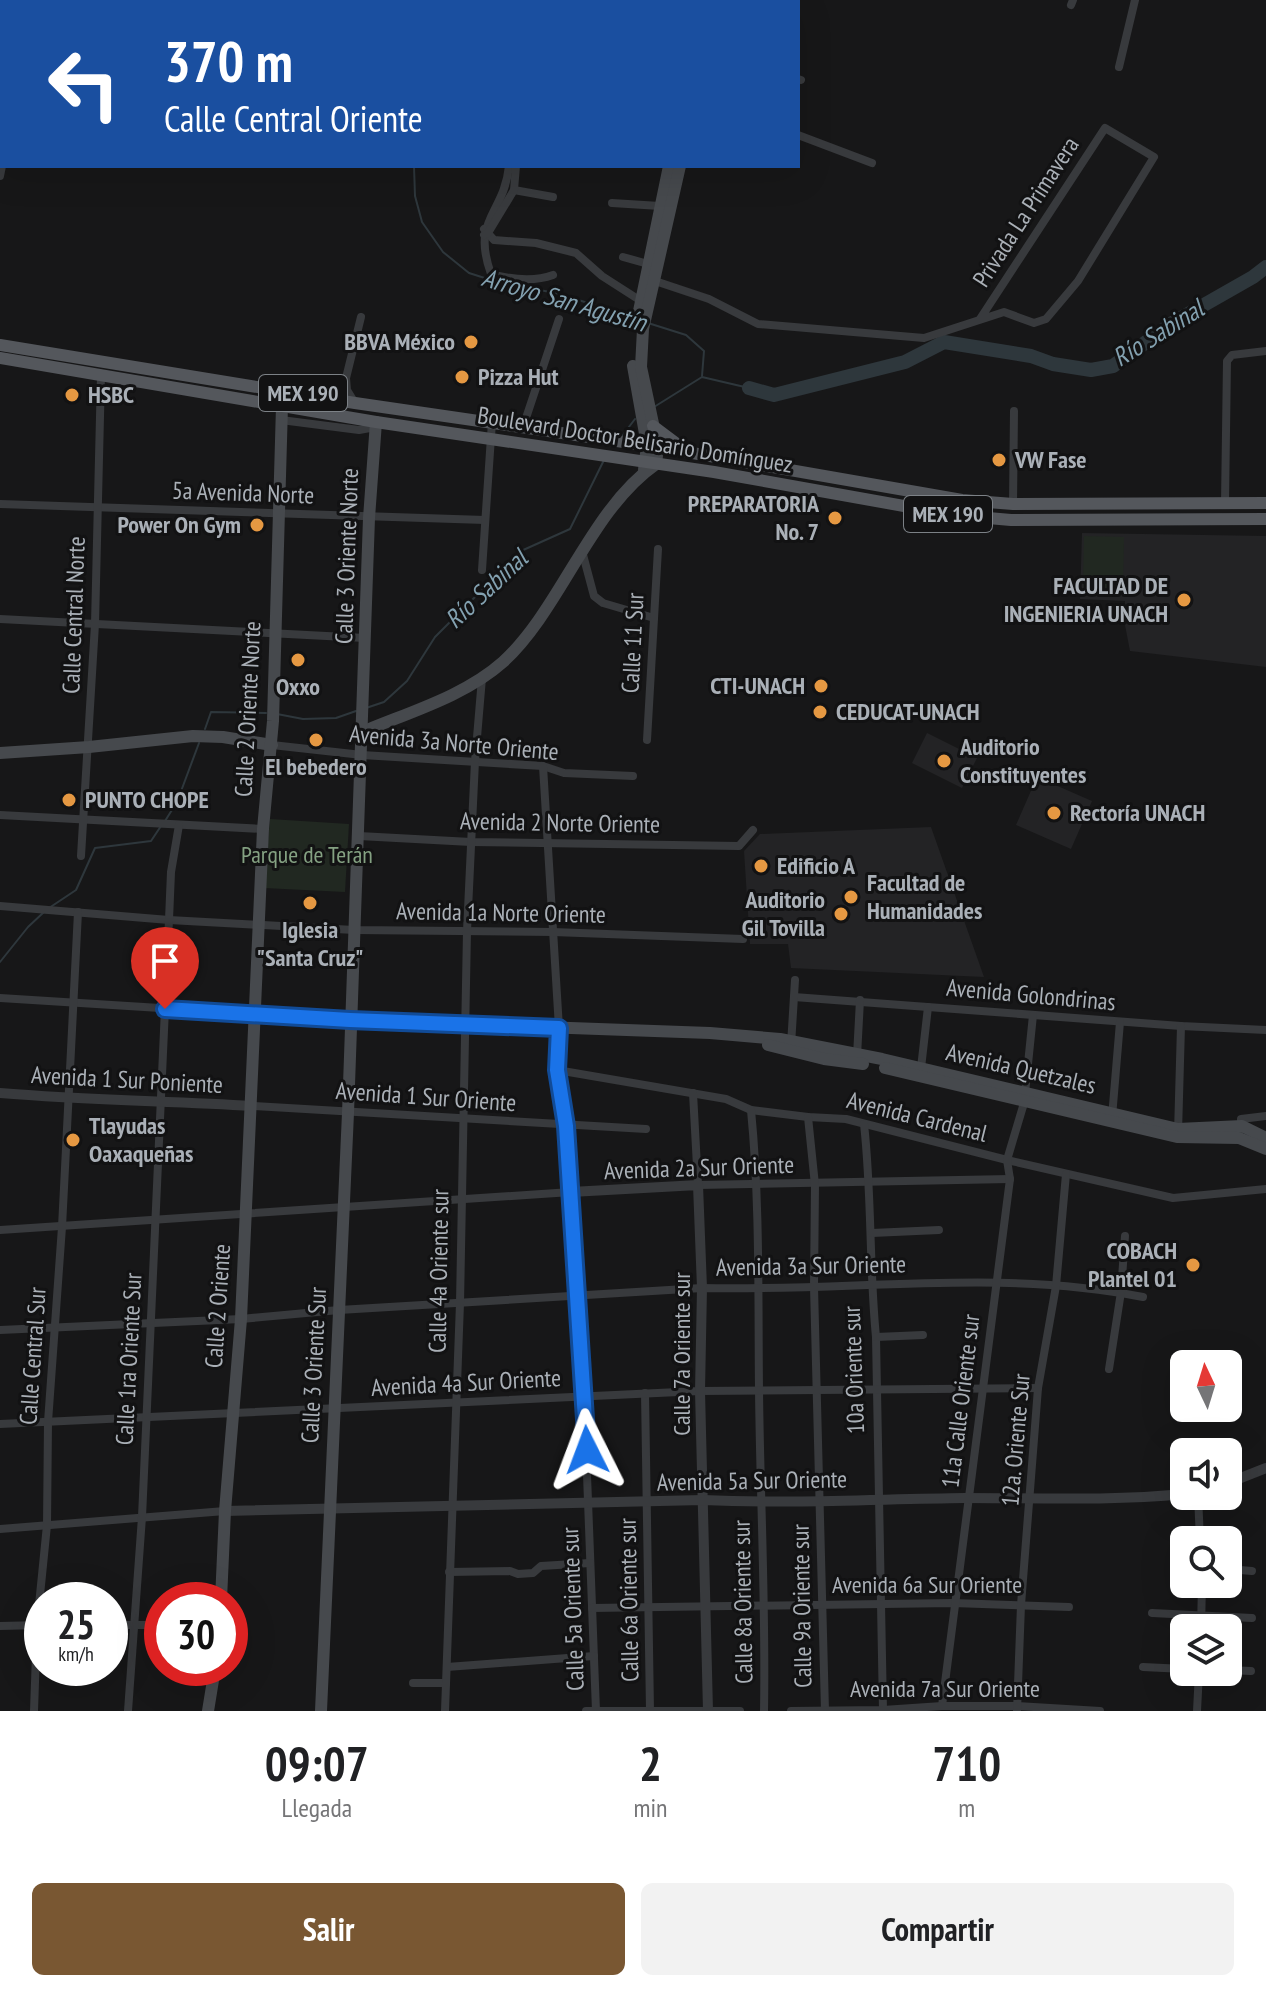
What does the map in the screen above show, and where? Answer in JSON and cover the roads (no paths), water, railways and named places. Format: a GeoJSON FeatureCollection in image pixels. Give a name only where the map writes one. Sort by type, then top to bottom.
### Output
{"type":"FeatureCollection","features":[{"type":"Feature","properties":{"kind":"main road"},"geometry":{"type":"LineString","coordinates":[[350,1020],[365,728],[482,678],[504,661],[523,640],[582,551],[645,465],[650,424],[633,365],[648,264],[669,168]]}},
{"type":"Feature","properties":{"kind":"main road"},"geometry":{"type":"LineString","coordinates":[[642,309],[655,281],[680,168]]}},
{"type":"Feature","properties":{"kind":"main road","name":"Boulevard Doctor Belisario Domínguez"},"geometry":{"type":"LineString","coordinates":[[0,345],[355,403],[647,445],[922,493],[1013,504],[1266,503]]}},
{"type":"Feature","properties":{"kind":"main road","name":"Boulevard Doctor Belisario Domínguez"},"geometry":{"type":"LineString","coordinates":[[0,358],[954,515],[1011,520],[1266,519]]}},
{"type":"Feature","properties":{"kind":"main road"},"geometry":{"type":"LineString","coordinates":[[355,403],[376,422],[402,410]]}},
{"type":"Feature","properties":{"kind":"main road","name":"Calle 2 Oriente Norte"},"geometry":{"type":"LineString","coordinates":[[256,1014],[263,829],[272,745],[282,406]]}},
{"type":"Feature","properties":{"kind":"main road","name":"Calle 3 Oriente Norte"},"geometry":{"type":"LineString","coordinates":[[365,728],[363,692],[369,518],[376,422]]}},
{"type":"Feature","properties":{"kind":"main road"},"geometry":{"type":"LineString","coordinates":[[650,424],[688,452]]}},
{"type":"Feature","properties":{"kind":"main road"},"geometry":{"type":"LineString","coordinates":[[0,753],[193,736],[223,737],[272,745]]}},
{"type":"Feature","properties":{"kind":"main road","name":"Avenida Quetzales"},"geometry":{"type":"LineString","coordinates":[[256,1014],[710,1033],[791,1045],[824,1059],[857,1058],[921,1068],[1025,1098]]}},
{"type":"Feature","properties":{"kind":"main road","name":"Calle 2 Oriente"},"geometry":{"type":"LineString","coordinates":[[222,1582],[231,1412],[241,1319],[256,1014]]}},
{"type":"Feature","properties":{"kind":"main road","name":"Calle 3 Oriente Sur"},"geometry":{"type":"LineString","coordinates":[[321,1711],[350,1020]]}},
{"type":"Feature","properties":{"kind":"main road","name":"Avenida Quetzales"},"geometry":{"type":"LineString","coordinates":[[857,1058],[1178,1133],[1241,1128]]}},
{"type":"Feature","properties":{"kind":"main road"},"geometry":{"type":"LineString","coordinates":[[1241,1128],[1266,1138]]}},
{"type":"Feature","properties":{"kind":"main road"},"geometry":{"type":"LineString","coordinates":[[1241,1128],[1266,1149]]}},
{"type":"Feature","properties":{"kind":"main road"},"geometry":{"type":"LineString","coordinates":[[208,1711],[212,1686]]}},
{"type":"Feature","properties":{"kind":"street"},"geometry":{"type":"LineString","coordinates":[[1119,67],[1135,0]]}},
{"type":"Feature","properties":{"kind":"street","name":"Privada La Primavera"},"geometry":{"type":"LineString","coordinates":[[655,281],[709,299],[758,324],[924,338],[1004,312],[1034,323],[1046,319],[1078,281],[1154,157],[1105,128],[980,319]]}},
{"type":"Feature","properties":{"kind":"street"},"geometry":{"type":"LineString","coordinates":[[800,136],[872,163]]}},
{"type":"Feature","properties":{"kind":"street"},"geometry":{"type":"LineString","coordinates":[[509,168],[507,185],[485,233],[485,257],[491,274],[509,279],[544,279],[553,275]]}},
{"type":"Feature","properties":{"kind":"street"},"geometry":{"type":"LineString","coordinates":[[485,233],[514,190],[516,168]]}},
{"type":"Feature","properties":{"kind":"street"},"geometry":{"type":"LineString","coordinates":[[514,190],[553,197]]}},
{"type":"Feature","properties":{"kind":"street"},"geometry":{"type":"LineString","coordinates":[[612,203],[660,206]]}},
{"type":"Feature","properties":{"kind":"street"},"geometry":{"type":"LineString","coordinates":[[485,233],[494,240],[536,243],[576,253],[642,309]]}},
{"type":"Feature","properties":{"kind":"street"},"geometry":{"type":"LineString","coordinates":[[623,257],[648,264]]}},
{"type":"Feature","properties":{"kind":"street"},"geometry":{"type":"LineString","coordinates":[[355,403],[347,390],[346,378],[361,317]]}},
{"type":"Feature","properties":{"kind":"street"},"geometry":{"type":"LineString","coordinates":[[523,427],[559,319]]}},
{"type":"Feature","properties":{"kind":"street"},"geometry":{"type":"LineString","coordinates":[[1225,503],[1227,361],[1232,355],[1266,351]]}},
{"type":"Feature","properties":{"kind":"street","name":"Calle Central Norte"},"geometry":{"type":"LineString","coordinates":[[81,856],[95,624],[101,375]]}},
{"type":"Feature","properties":{"kind":"street"},"geometry":{"type":"LineString","coordinates":[[1013,504],[1014,411]]}},
{"type":"Feature","properties":{"kind":"street"},"geometry":{"type":"LineString","coordinates":[[281,420],[359,430],[370,428],[376,422]]}},
{"type":"Feature","properties":{"kind":"street"},"geometry":{"type":"LineString","coordinates":[[482,570],[492,422]]}},
{"type":"Feature","properties":{"kind":"street","name":"5a Avenida Norte"},"geometry":{"type":"LineString","coordinates":[[0,504],[485,520]]}},
{"type":"Feature","properties":{"kind":"street","name":"Calle 11 Sur"},"geometry":{"type":"LineString","coordinates":[[647,740],[658,549]]}},
{"type":"Feature","properties":{"kind":"street"},"geometry":{"type":"LineString","coordinates":[[582,551],[594,596],[603,603],[654,618]]}},
{"type":"Feature","properties":{"kind":"street"},"geometry":{"type":"LineString","coordinates":[[0,619],[365,638]]}},
{"type":"Feature","properties":{"kind":"street","name":"Calle 4a Oriente sur"},"geometry":{"type":"LineString","coordinates":[[445,1711],[460,1303],[467,931],[482,678]]}},
{"type":"Feature","properties":{"kind":"street","name":"Avenida 3a Norte Oriente"},"geometry":{"type":"LineString","coordinates":[[272,745],[362,755],[543,766],[564,773],[633,776]]}},
{"type":"Feature","properties":{"kind":"street"},"geometry":{"type":"LineString","coordinates":[[543,766],[559,1028]]}},
{"type":"Feature","properties":{"kind":"street"},"geometry":{"type":"LineString","coordinates":[[0,815],[263,829]]}},
{"type":"Feature","properties":{"kind":"street","name":"Calle 1ra Oriente Sur"},"geometry":{"type":"LineString","coordinates":[[128,1711],[142,1517],[171,872],[176,826]]}},
{"type":"Feature","properties":{"kind":"street","name":"Avenida 2 Norte Oriente"},"geometry":{"type":"LineString","coordinates":[[359,836],[471,842],[739,846],[753,830]]}},
{"type":"Feature","properties":{"kind":"street","name":"Avenida 1a Norte Oriente"},"geometry":{"type":"LineString","coordinates":[[0,906],[169,920],[354,930],[553,932],[743,939]]}},
{"type":"Feature","properties":{"kind":"street"},"geometry":{"type":"LineString","coordinates":[[72,1004],[78,912]]}},
{"type":"Feature","properties":{"kind":"street"},"geometry":{"type":"LineString","coordinates":[[791,1045],[795,980]]}},
{"type":"Feature","properties":{"kind":"street","name":"Avenida Golondrinas"},"geometry":{"type":"LineString","coordinates":[[794,997],[1266,1030]]}},
{"type":"Feature","properties":{"kind":"street"},"geometry":{"type":"LineString","coordinates":[[1,998],[256,1014]]}},
{"type":"Feature","properties":{"kind":"street"},"geometry":{"type":"LineString","coordinates":[[857,1058],[860,1000]]}},
{"type":"Feature","properties":{"kind":"street","name":"Calle Central Sur"},"geometry":{"type":"LineString","coordinates":[[42,1582],[47,1525],[48,1422],[62,1227],[72,1004]]}},
{"type":"Feature","properties":{"kind":"street"},"geometry":{"type":"LineString","coordinates":[[921,1068],[928,1007]]}},
{"type":"Feature","properties":{"kind":"street","name":"11a Calle Oriente sur"},"geometry":{"type":"LineString","coordinates":[[942,1706],[1010,1179],[1007,1160],[1025,1098],[1033,1015]]}},
{"type":"Feature","properties":{"kind":"street"},"geometry":{"type":"LineString","coordinates":[[1112,1118],[1120,1022]]}},
{"type":"Feature","properties":{"kind":"street"},"geometry":{"type":"LineString","coordinates":[[1178,1133],[1181,1026]]}},
{"type":"Feature","properties":{"kind":"street","name":"Calle 5a Oriente sur"},"geometry":{"type":"LineString","coordinates":[[559,1028],[557,1070],[566,1126],[584,1396],[596,1711]]}},
{"type":"Feature","properties":{"kind":"street","name":"Avenida Cardenal"},"geometry":{"type":"LineString","coordinates":[[557,1070],[726,1099],[751,1110],[832,1117],[1173,1198],[1266,1189]]}},
{"type":"Feature","properties":{"kind":"street","name":"Avenida 1 Sur Poniente"},"geometry":{"type":"LineString","coordinates":[[0,1093],[68,1099],[162,1100],[252,1106]]}},
{"type":"Feature","properties":{"kind":"street","name":"Calle 7a Oriente sur"},"geometry":{"type":"LineString","coordinates":[[693,1093],[702,1288],[700,1391],[708,1710]]}},
{"type":"Feature","properties":{"kind":"street","name":"Avenida 1 Sur Oriente"},"geometry":{"type":"LineString","coordinates":[[252,1106],[646,1129]]}},
{"type":"Feature","properties":{"kind":"street","name":"Calle 8a Oriente sur"},"geometry":{"type":"LineString","coordinates":[[751,1110],[758,1185],[759,1390],[766,1604],[764,1711]]}},
{"type":"Feature","properties":{"kind":"street"},"geometry":{"type":"LineString","coordinates":[[1241,1128],[1266,1116]]}},
{"type":"Feature","properties":{"kind":"street","name":"Calle 9a Oriente sur"},"geometry":{"type":"LineString","coordinates":[[808,1117],[815,1185],[814,1287],[824,1604],[824,1710]]}},
{"type":"Feature","properties":{"kind":"street","name":"10a Oriente sur"},"geometry":{"type":"LineString","coordinates":[[864,1124],[870,1182],[871,1284],[876,1337],[883,1710]]}},
{"type":"Feature","properties":{"kind":"street","name":"12a. Oriente Sur"},"geometry":{"type":"LineString","coordinates":[[1017,1709],[1021,1605],[1038,1388],[1056,1286],[1066,1174]]}},
{"type":"Feature","properties":{"kind":"street","name":"Avenida 2a Sur Oriente"},"geometry":{"type":"LineString","coordinates":[[0,1230],[698,1185],[1010,1179]]}},
{"type":"Feature","properties":{"kind":"street"},"geometry":{"type":"LineString","coordinates":[[872,1233],[939,1230]]}},
{"type":"Feature","properties":{"kind":"street"},"geometry":{"type":"LineString","coordinates":[[1109,1369],[1121,1292],[1125,1236]]}},
{"type":"Feature","properties":{"kind":"street","name":"Avenida 3a Sur Oriente"},"geometry":{"type":"LineString","coordinates":[[0,1330],[241,1319],[339,1310],[702,1288],[759,1290],[871,1284],[996,1283],[1121,1292],[1143,1297]]}},
{"type":"Feature","properties":{"kind":"street"},"geometry":{"type":"LineString","coordinates":[[876,1337],[923,1335]]}},
{"type":"Feature","properties":{"kind":"street","name":"Avenida 4a Sur Oriente"},"geometry":{"type":"LineString","coordinates":[[0,1424],[700,1391],[1038,1388]]}},
{"type":"Feature","properties":{"kind":"street","name":"Calle 6a Oriente sur"},"geometry":{"type":"LineString","coordinates":[[645,1393],[650,1711]]}},
{"type":"Feature","properties":{"kind":"street"},"geometry":{"type":"LineString","coordinates":[[1242,1477],[1266,1468]]}},
{"type":"Feature","properties":{"kind":"street","name":"Avenida 5a Sur Oriente"},"geometry":{"type":"LineString","coordinates":[[225,1511],[703,1500],[762,1503],[969,1498],[1143,1499],[1170,1496]]}},
{"type":"Feature","properties":{"kind":"street"},"geometry":{"type":"LineString","coordinates":[[0,1529],[225,1511]]}},
{"type":"Feature","properties":{"kind":"street"},"geometry":{"type":"LineString","coordinates":[[449,1572],[510,1571],[518,1574],[533,1573],[541,1566],[590,1563]]}},
{"type":"Feature","properties":{"kind":"street"},"geometry":{"type":"LineString","coordinates":[[1242,1570],[1252,1571]]}},
{"type":"Feature","properties":{"kind":"street","name":"Avenida 6a Sur Oriente"},"geometry":{"type":"LineString","coordinates":[[592,1608],[953,1603],[1069,1607]]}},
{"type":"Feature","properties":{"kind":"street"},"geometry":{"type":"LineString","coordinates":[[1152,1613],[1177,1614]]}},
{"type":"Feature","properties":{"kind":"street"},"geometry":{"type":"LineString","coordinates":[[1242,1617],[1252,1618]]}},
{"type":"Feature","properties":{"kind":"street"},"geometry":{"type":"LineString","coordinates":[[0,1626],[24,1625]]}},
{"type":"Feature","properties":{"kind":"street"},"geometry":{"type":"LineString","coordinates":[[128,1625],[144,1625]]}},
{"type":"Feature","properties":{"kind":"street"},"geometry":{"type":"LineString","coordinates":[[447,1667],[594,1656]]}},
{"type":"Feature","properties":{"kind":"street"},"geometry":{"type":"LineString","coordinates":[[1143,1667],[1170,1668]]}},
{"type":"Feature","properties":{"kind":"street"},"geometry":{"type":"LineString","coordinates":[[1242,1671],[1251,1671]]}},
{"type":"Feature","properties":{"kind":"street"},"geometry":{"type":"LineString","coordinates":[[413,1683],[446,1683]]}},
{"type":"Feature","properties":{"kind":"street","name":"Calle Central Sur"},"geometry":{"type":"LineString","coordinates":[[34,1711],[35,1686]]}},
{"type":"Feature","properties":{"kind":"street"},"geometry":{"type":"LineString","coordinates":[[1197,1711],[1198,1686]]}},
{"type":"Feature","properties":{"kind":"street","name":"Avenida 7a Sur Oriente"},"geometry":{"type":"LineString","coordinates":[[791,1711],[942,1706],[1100,1711]]}},
{"type":"Feature","properties":{"kind":"street"},"geometry":{"type":"LineString","coordinates":[[586,1711],[740,1711]]}},
{"type":"Feature","properties":{"kind":"waterway","name":"Arroyo San Agustín"},"geometry":{"type":"LineString","coordinates":[[414,168],[415,196],[422,222],[443,252],[469,273],[560,294],[634,318]]}},
{"type":"Feature","properties":{"kind":"waterway","name":"Río Sabinal"},"geometry":{"type":"LineString","coordinates":[[749,388],[774,395],[905,362],[944,342],[1031,356],[1053,364],[1091,370],[1113,366],[1174,322],[1266,267]]}},
{"type":"Feature","properties":{"kind":"waterway","name":"Arroyo San Agustín"},"geometry":{"type":"LineString","coordinates":[[648,323],[686,335],[704,351],[702,376]]}},
{"type":"Feature","properties":{"kind":"waterway","name":"Río Sabinal"},"geometry":{"type":"LineString","coordinates":[[654,407],[702,377],[749,388]]}},
{"type":"Feature","properties":{"kind":"waterway","name":"Río Sabinal"},"geometry":{"type":"LineString","coordinates":[[622,436],[635,419]]}},
{"type":"Feature","properties":{"kind":"waterway","name":"Río Sabinal"},"geometry":{"type":"LineString","coordinates":[[366,708],[384,702],[407,681],[435,637],[521,551],[570,529],[604,460]]}},
{"type":"Feature","properties":{"kind":"waterway","name":"Río Sabinal"},"geometry":{"type":"LineString","coordinates":[[277,714],[303,719],[336,718],[356,711]]}},
{"type":"Feature","properties":{"kind":"waterway","name":"Río Sabinal"},"geometry":{"type":"LineString","coordinates":[[205,729],[211,712],[266,713]]}},
{"type":"Feature","properties":{"kind":"waterway","name":"Río Sabinal"},"geometry":{"type":"LineString","coordinates":[[165,821],[177,802],[199,743]]}},
{"type":"Feature","properties":{"kind":"waterway","name":"Río Sabinal"},"geometry":{"type":"LineString","coordinates":[[49,908],[76,890],[95,848],[151,841],[161,826]]}},
{"type":"Feature","properties":{"kind":"waterway","name":"Río Sabinal"},"geometry":{"type":"LineString","coordinates":[[0,962],[44,912]]}},
{"type":"Feature","properties":{"kind":"place","name":"BBVA México"},"geometry":{"type":"Point","coordinates":[471,342]}},
{"type":"Feature","properties":{"kind":"place","name":"Pizza Hut"},"geometry":{"type":"Point","coordinates":[462,377]}},
{"type":"Feature","properties":{"kind":"place","name":"HSBC"},"geometry":{"type":"Point","coordinates":[72,395]}},
{"type":"Feature","properties":{"kind":"place","name":"VW Fase"},"geometry":{"type":"Point","coordinates":[999,460]}},
{"type":"Feature","properties":{"kind":"place","name":"PREPARATORIA No. 7"},"geometry":{"type":"Point","coordinates":[835,518]}},
{"type":"Feature","properties":{"kind":"place","name":"Power On Gym"},"geometry":{"type":"Point","coordinates":[257,525]}},
{"type":"Feature","properties":{"kind":"place","name":"FACULTAD DE INGENIERIA UNACH"},"geometry":{"type":"Point","coordinates":[1184,600]}},
{"type":"Feature","properties":{"kind":"place","name":"Oxxo"},"geometry":{"type":"Point","coordinates":[298,660]}},
{"type":"Feature","properties":{"kind":"place","name":"CTI-UNACH"},"geometry":{"type":"Point","coordinates":[821,686]}},
{"type":"Feature","properties":{"kind":"place","name":"CEDUCAT-UNACH"},"geometry":{"type":"Point","coordinates":[820,712]}},
{"type":"Feature","properties":{"kind":"place","name":"El bebedero"},"geometry":{"type":"Point","coordinates":[316,740]}},
{"type":"Feature","properties":{"kind":"place","name":"Auditorio Constituyentes"},"geometry":{"type":"Point","coordinates":[944,761]}},
{"type":"Feature","properties":{"kind":"place","name":"PUNTO CHOPE"},"geometry":{"type":"Point","coordinates":[69,800]}},
{"type":"Feature","properties":{"kind":"place","name":"Rectoría UNACH"},"geometry":{"type":"Point","coordinates":[1054,813]}},
{"type":"Feature","properties":{"kind":"place","name":"Edificio A"},"geometry":{"type":"Point","coordinates":[761,866]}},
{"type":"Feature","properties":{"kind":"place","name":"Facultad de Humanidades"},"geometry":{"type":"Point","coordinates":[851,897]}},
{"type":"Feature","properties":{"kind":"place","name":"Iglesia \"Santa Cruz\""},"geometry":{"type":"Point","coordinates":[310,903]}},
{"type":"Feature","properties":{"kind":"place","name":"Auditorio Gil Tovilla"},"geometry":{"type":"Point","coordinates":[841,914]}},
{"type":"Feature","properties":{"kind":"place","name":"Tlayudas Oaxaqueñas"},"geometry":{"type":"Point","coordinates":[73,1140]}},
{"type":"Feature","properties":{"kind":"place","name":"COBACH Plantel 01"},"geometry":{"type":"Point","coordinates":[1193,1265]}},
{"type":"Feature","properties":{"kind":"park label","name":"Parque de Terán"},"geometry":{"type":"Point","coordinates":[307,855]}}]}
